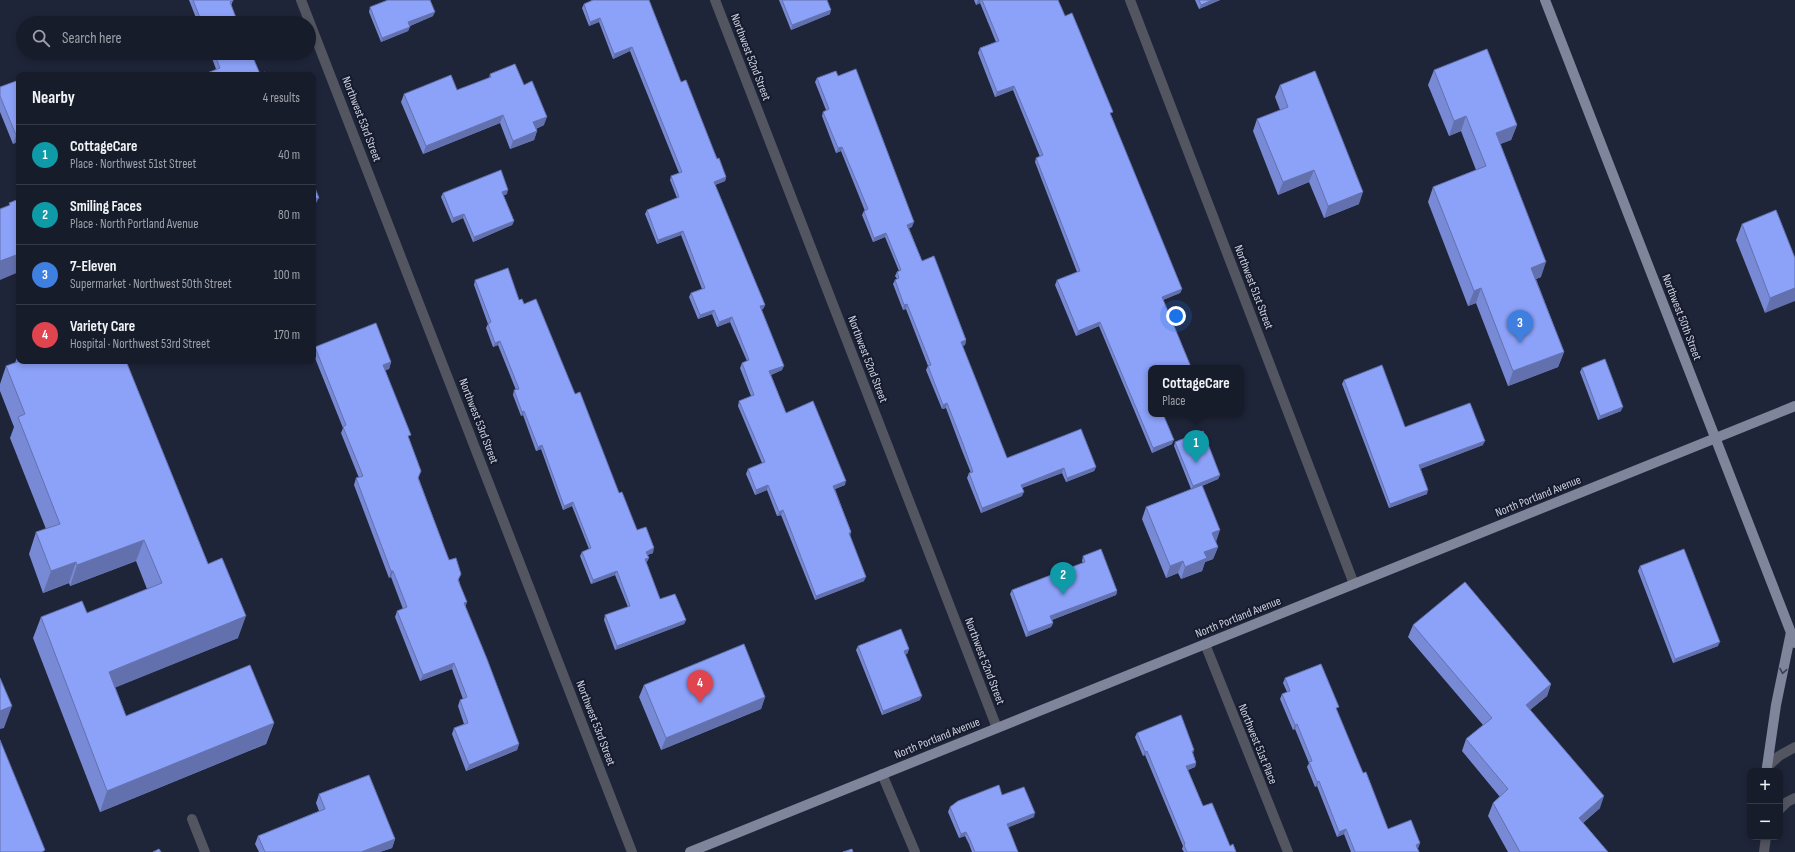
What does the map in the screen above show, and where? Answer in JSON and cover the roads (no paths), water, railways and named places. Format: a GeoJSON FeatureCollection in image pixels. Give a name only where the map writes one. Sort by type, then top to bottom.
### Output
{"type":"FeatureCollection","features":[{"type":"Feature","properties":{"kind":"main road","name":"Northwest 50th Street"},"geometry":{"type":"LineString","coordinates":[[1545,0],[1795,643]]}},
{"type":"Feature","properties":{"kind":"main road","name":"North Portland Avenue"},"geometry":{"type":"LineString","coordinates":[[690,852],[1795,406]]}},
{"type":"Feature","properties":{"kind":"main road"},"geometry":{"type":"LineString","coordinates":[[1767,768],[1775,712],[1791,632]]}},
{"type":"Feature","properties":{"kind":"street","name":"Northwest 53rd Street"},"geometry":{"type":"LineString","coordinates":[[301,0],[307,16]]}},
{"type":"Feature","properties":{"kind":"street","name":"Northwest 52nd Street"},"geometry":{"type":"LineString","coordinates":[[715,0],[997,728]]}},
{"type":"Feature","properties":{"kind":"street","name":"Northwest 51st Street"},"geometry":{"type":"LineString","coordinates":[[1130,0],[1354,584]]}},
{"type":"Feature","properties":{"kind":"street","name":"Northwest 53rd Street"},"geometry":{"type":"LineString","coordinates":[[316,39],[632,852]]}},
{"type":"Feature","properties":{"kind":"street","name":"Northwest 51st Place"},"geometry":{"type":"LineString","coordinates":[[1205,644],[1288,852]]}},
{"type":"Feature","properties":{"kind":"street"},"geometry":{"type":"LineString","coordinates":[[1768,768],[1779,756],[1795,747]]}},
{"type":"Feature","properties":{"kind":"street"},"geometry":{"type":"LineString","coordinates":[[882,774],[915,852]]}},
{"type":"Feature","properties":{"kind":"street"},"geometry":{"type":"LineString","coordinates":[[1783,806],[1795,798]]}},
{"type":"Feature","properties":{"kind":"street"},"geometry":{"type":"LineString","coordinates":[[192,819],[205,852]]}},
{"type":"Feature","properties":{"kind":"street"},"geometry":{"type":"LineString","coordinates":[[1764,852],[1766,840]]}},
{"type":"Feature","properties":{"kind":"place","name":"7-Eleven"},"geometry":{"type":"Point","coordinates":[1520,343]}},
{"type":"Feature","properties":{"kind":"place","name":"CottageCare"},"geometry":{"type":"Point","coordinates":[1196,463]}},
{"type":"Feature","properties":{"kind":"place","name":"Smiling Faces"},"geometry":{"type":"Point","coordinates":[1063,595]}},
{"type":"Feature","properties":{"kind":"place","name":"Variety Care"},"geometry":{"type":"Point","coordinates":[700,703]}}]}
